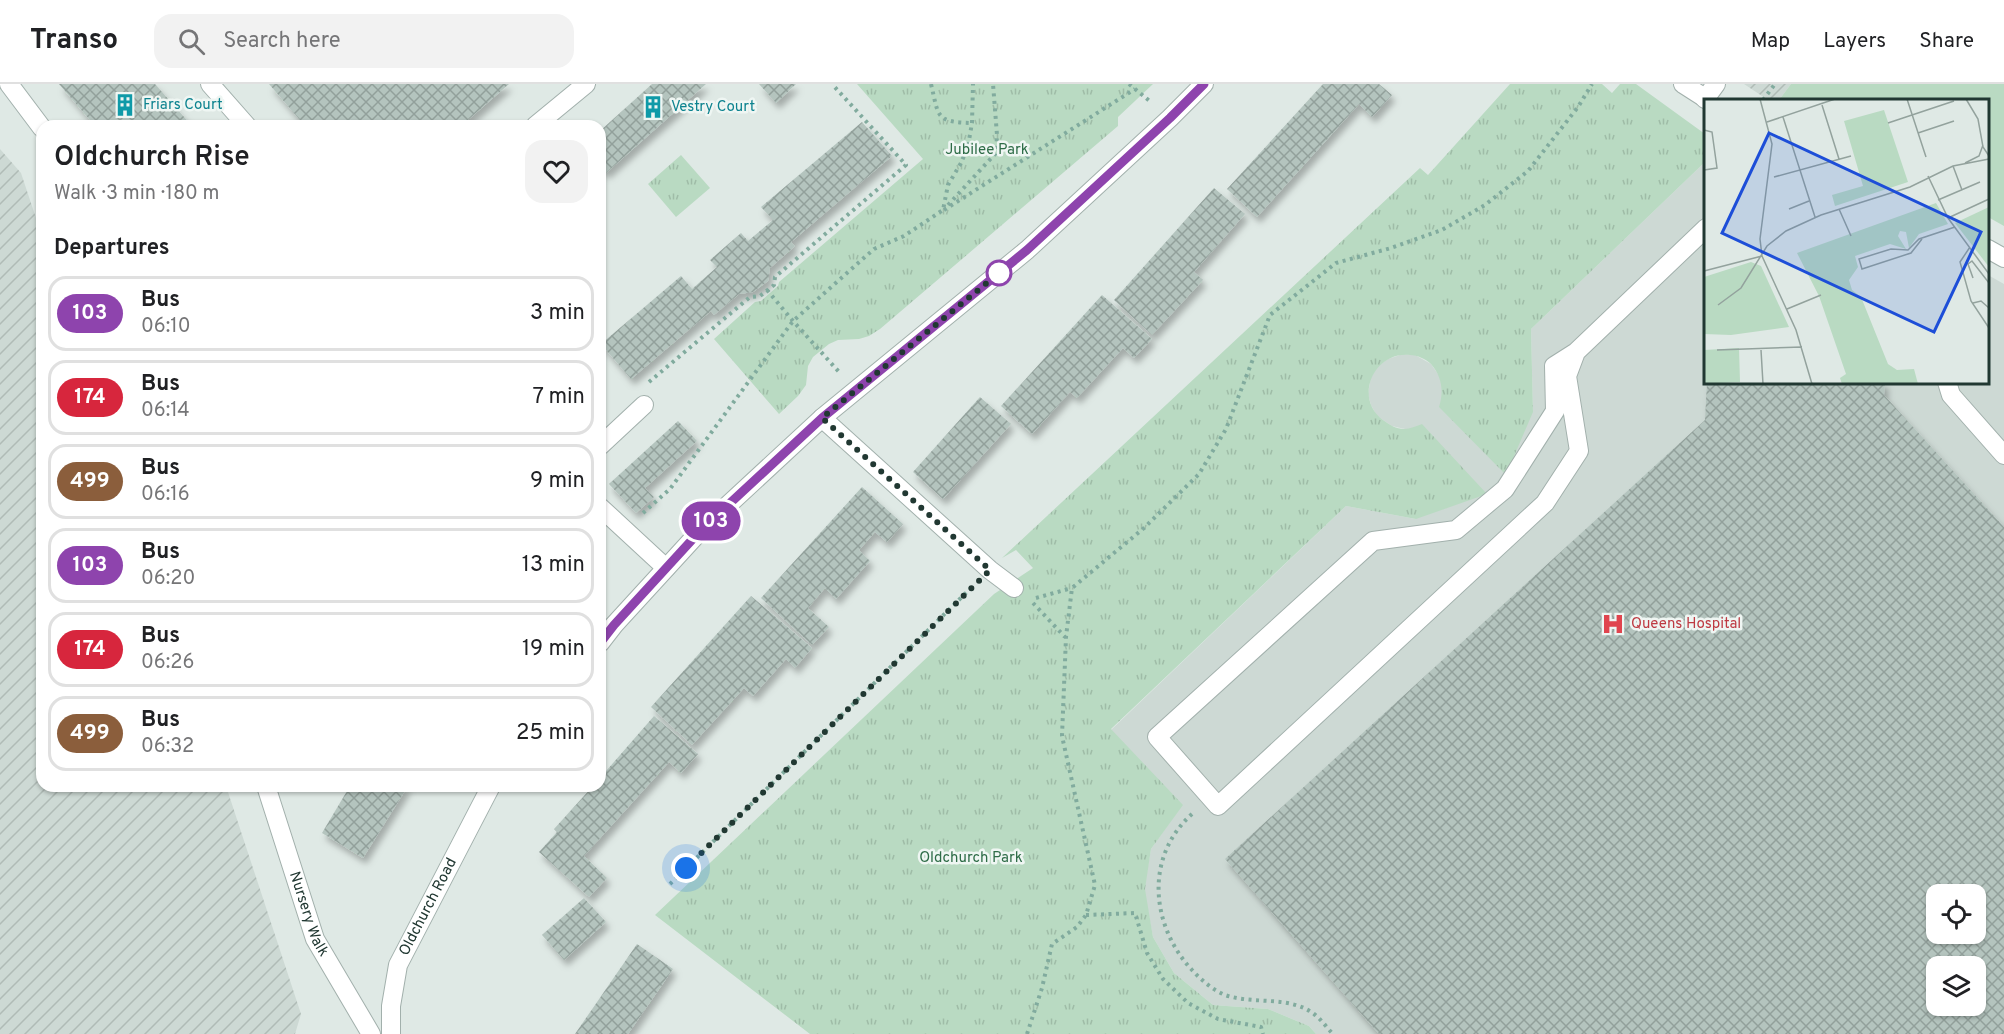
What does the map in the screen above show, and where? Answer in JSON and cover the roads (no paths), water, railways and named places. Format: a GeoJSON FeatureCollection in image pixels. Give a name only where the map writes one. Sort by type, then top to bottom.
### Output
{"type":"FeatureCollection","features":[{"type":"Feature","properties":{"kind":"street"},"geometry":{"type":"LineString","coordinates":[[9,84],[36,120]]}},
{"type":"Feature","properties":{"kind":"street"},"geometry":{"type":"LineString","coordinates":[[210,84],[242,120]]}},
{"type":"Feature","properties":{"kind":"street"},"geometry":{"type":"LineString","coordinates":[[542,120],[586,84]]}},
{"type":"Feature","properties":{"kind":"street"},"geometry":{"type":"LineString","coordinates":[[606,635],[701,530],[822,418],[1027,250],[1204,84]]}},
{"type":"Feature","properties":{"kind":"street"},"geometry":{"type":"LineString","coordinates":[[1683,84],[1710,94]]}},
{"type":"Feature","properties":{"kind":"street"},"geometry":{"type":"LineString","coordinates":[[1576,352],[1567,376],[1580,451],[1545,503],[1218,806],[1157,737],[1373,541],[1456,530],[1505,489],[1555,411],[1554,366],[1576,352],[1704,230]]}},
{"type":"Feature","properties":{"kind":"street"},"geometry":{"type":"LineString","coordinates":[[1989,250],[2004,258]]}},
{"type":"Feature","properties":{"kind":"street"},"geometry":{"type":"LineString","coordinates":[[1948,384],[1951,395],[2004,455]]}},
{"type":"Feature","properties":{"kind":"street"},"geometry":{"type":"LineString","coordinates":[[606,440],[644,405]]}},
{"type":"Feature","properties":{"kind":"street"},"geometry":{"type":"LineString","coordinates":[[822,418],[990,570],[1014,588]]}},
{"type":"Feature","properties":{"kind":"street"},"geometry":{"type":"LineString","coordinates":[[606,513],[666,568]]}},
{"type":"Feature","properties":{"kind":"street","name":"Nursery Walk"},"geometry":{"type":"LineString","coordinates":[[268,792],[315,939],[371,1034]]}},
{"type":"Feature","properties":{"kind":"street","name":"Oldchurch Road"},"geometry":{"type":"LineString","coordinates":[[391,1034],[391,1006],[398,965],[488,792]]}},
{"type":"Feature","properties":{"kind":"place","name":"Friars Court"},"geometry":{"type":"Point","coordinates":[125,105]}},
{"type":"Feature","properties":{"kind":"place","name":"Vestry Court"},"geometry":{"type":"Point","coordinates":[653,107]}},
{"type":"Feature","properties":{"kind":"place","name":"Queens Hospital"},"geometry":{"type":"Point","coordinates":[1613,624]}},
{"type":"Feature","properties":{"kind":"park label","name":"Jubilee Park"},"geometry":{"type":"Point","coordinates":[987,150]}},
{"type":"Feature","properties":{"kind":"park label","name":"Oldchurch Park"},"geometry":{"type":"Point","coordinates":[971,858]}}]}
